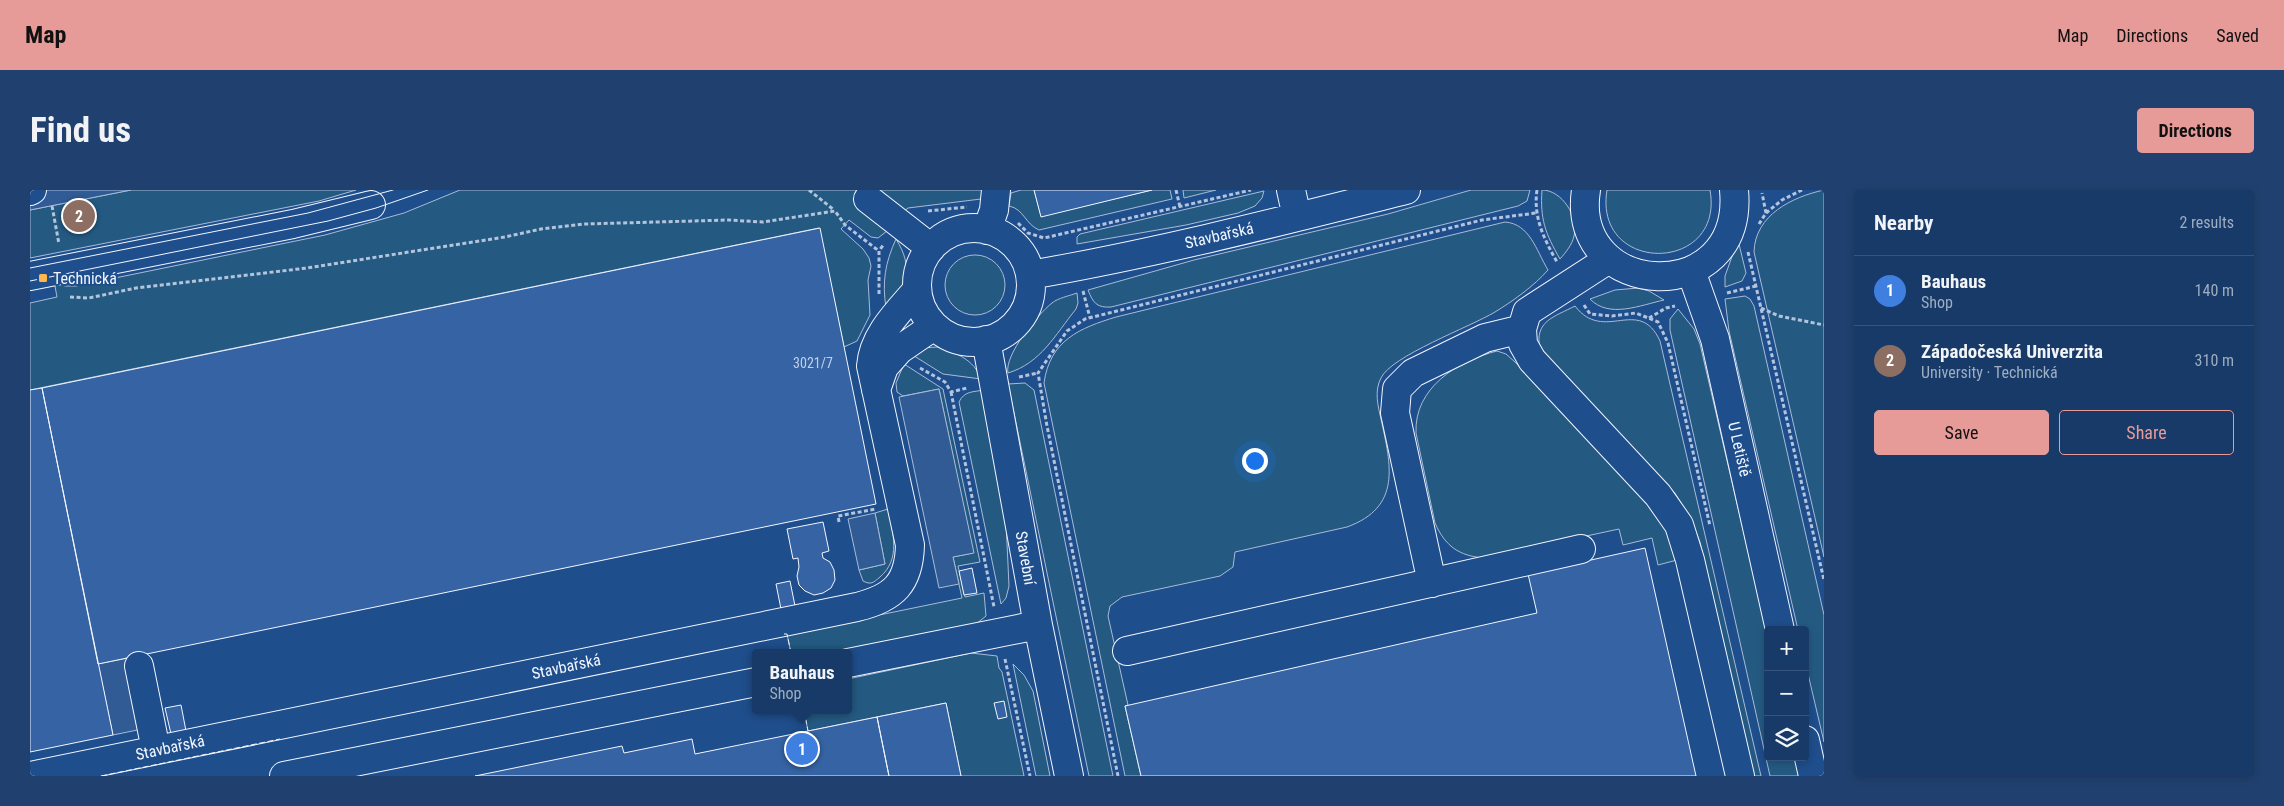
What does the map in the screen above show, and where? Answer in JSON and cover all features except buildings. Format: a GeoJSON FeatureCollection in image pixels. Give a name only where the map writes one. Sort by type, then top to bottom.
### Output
{"type":"FeatureCollection","features":[{"type":"Feature","properties":{"kind":"street"},"geometry":{"type":"LineString","coordinates":[[1291,190],[1297,217]]}},
{"type":"Feature","properties":{"kind":"street","name":"Stavbařská"},"geometry":{"type":"LineString","coordinates":[[1030,275],[1077,267],[1406,190]]}},
{"type":"Feature","properties":{"kind":"street"},"geometry":{"type":"LineString","coordinates":[[1586,190],[1584,201],[1587,222],[1596,242],[1610,259],[1628,270],[1648,277],[1670,277],[1691,271],[1706,262],[1718,250],[1727,236],[1734,212],[1734,190]]}},
{"type":"Feature","properties":{"kind":"street"},"geometry":{"type":"LineString","coordinates":[[868,199],[931,248]]}},
{"type":"Feature","properties":{"kind":"street"},"geometry":{"type":"LineString","coordinates":[[30,276],[283,226],[371,205]]}},
{"type":"Feature","properties":{"kind":"street"},"geometry":{"type":"LineString","coordinates":[[992,210],[1007,239],[1016,246],[1028,265],[1031,288],[1024,312],[1008,330],[986,340],[964,341],[948,335],[934,326],[922,310],[917,290],[920,268],[931,248],[938,241],[956,231],[972,228],[992,210]]}},
{"type":"Feature","properties":{"kind":"street"},"geometry":{"type":"LineString","coordinates":[[1610,259],[1527,312],[1522,329],[1523,344],[1532,360],[1658,495],[1678,525],[1690,560],[1740,776]]}},
{"type":"Feature","properties":{"kind":"street","name":"U Letiště"},"geometry":{"type":"LineString","coordinates":[[1691,271],[1715,339],[1779,626]]}},
{"type":"Feature","properties":{"kind":"street","name":"Stavbařská"},"geometry":{"type":"LineString","coordinates":[[30,776],[865,605],[887,597],[905,576],[910,562],[910,545],[870,366],[871,355],[894,316],[917,290]]}},
{"type":"Feature","properties":{"kind":"street"},"geometry":{"type":"LineString","coordinates":[[876,390],[884,367],[899,350],[934,326]]}},
{"type":"Feature","properties":{"kind":"street"},"geometry":{"type":"LineString","coordinates":[[1432,583],[1395,412],[1397,389],[1413,373],[1476,342],[1522,329]]}},
{"type":"Feature","properties":{"kind":"street","name":"Stavební"},"geometry":{"type":"LineString","coordinates":[[986,340],[1038,625],[1069,776]]}},
{"type":"Feature","properties":{"kind":"street"},"geometry":{"type":"LineString","coordinates":[[1127,651],[1581,549]]}},
{"type":"Feature","properties":{"kind":"street"},"geometry":{"type":"LineString","coordinates":[[852,662],[1038,625]]}},
{"type":"Feature","properties":{"kind":"street"},"geometry":{"type":"LineString","coordinates":[[140,666],[156,750]]}},
{"type":"Feature","properties":{"kind":"street"},"geometry":{"type":"LineString","coordinates":[[284,776],[752,683]]}},
{"type":"Feature","properties":{"kind":"street"},"geometry":{"type":"LineString","coordinates":[[1809,758],[1813,776]]}},
{"type":"Feature","properties":{"kind":"path"},"geometry":{"type":"LineString","coordinates":[[810,190],[835,211],[845,225],[880,251],[908,214],[974,206],[1010,214],[1028,233],[1044,238],[1251,190]]}},
{"type":"Feature","properties":{"kind":"path"},"geometry":{"type":"LineString","coordinates":[[1176,190],[1180,207]]}},
{"type":"Feature","properties":{"kind":"path"},"geometry":{"type":"LineString","coordinates":[[1537,190],[1536,213],[1538,224],[1569,285],[1590,314],[1612,316],[1636,313],[1658,322],[1668,344],[1712,536]]}},
{"type":"Feature","properties":{"kind":"path"},"geometry":{"type":"LineString","coordinates":[[1761,190],[1766,213]]}},
{"type":"Feature","properties":{"kind":"path"},"geometry":{"type":"LineString","coordinates":[[1756,229],[1766,213],[1782,200],[1802,190]]}},
{"type":"Feature","properties":{"kind":"path"},"geometry":{"type":"LineString","coordinates":[[38,193],[60,252]]}},
{"type":"Feature","properties":{"kind":"path"},"geometry":{"type":"LineString","coordinates":[[67,289],[70,297],[89,298],[136,288],[306,268],[504,237],[540,229],[584,224],[728,220],[763,222],[835,211]]}},
{"type":"Feature","properties":{"kind":"path"},"geometry":{"type":"LineString","coordinates":[[1118,776],[1038,373],[1067,331],[1085,319],[1482,220],[1536,213]]}},
{"type":"Feature","properties":{"kind":"path"},"geometry":{"type":"LineString","coordinates":[[1746,244],[1824,580]]}},
{"type":"Feature","properties":{"kind":"path"},"geometry":{"type":"LineString","coordinates":[[1761,308],[1779,316],[1824,326]]}},
{"type":"Feature","properties":{"kind":"path"},"geometry":{"type":"LineString","coordinates":[[951,392],[1030,776]]}},
{"type":"Feature","properties":{"kind":"shaded area"},"geometry":{"type":"Polygon","coordinates":[[[30,190],[131,190],[30,210],[30,190]]]}},
{"type":"Feature","properties":{"kind":"shaded area"},"geometry":{"type":"Polygon","coordinates":[[[131,190],[356,190],[319,201],[30,258],[30,210],[131,190]]]}},
{"type":"Feature","properties":{"kind":"shaded area"},"geometry":{"type":"Polygon","coordinates":[[[460,190],[875,190],[887,231],[878,238],[871,237],[849,220],[841,229],[863,249],[869,258],[871,266],[868,280],[870,315],[857,341],[844,347],[819,228],[30,390],[30,303],[57,297],[54,281],[65,286],[76,286],[325,235],[404,213],[460,190]]]}},
{"type":"Feature","properties":{"kind":"shaded area"},"geometry":{"type":"Polygon","coordinates":[[[877,190],[984,190],[981,199],[908,208],[903,212],[877,190]]]}},
{"type":"Feature","properties":{"kind":"shaded area"},"geometry":{"type":"Polygon","coordinates":[[[1021,190],[1034,190],[1041,216],[1152,190],[1170,190],[1172,199],[1039,230],[1018,210],[1009,206],[1011,193],[1021,190]]]}},
{"type":"Feature","properties":{"kind":"shaded area"},"geometry":{"type":"Polygon","coordinates":[[[1183,190],[1216,190],[1184,198],[1183,190]]]}},
{"type":"Feature","properties":{"kind":"shaded area"},"geometry":{"type":"Polygon","coordinates":[[[1471,190],[1530,190],[1527,201],[1518,206],[1111,307],[1102,307],[1096,304],[1088,290],[1194,260],[1388,214],[1471,190]]]}},
{"type":"Feature","properties":{"kind":"shaded area"},"geometry":{"type":"Polygon","coordinates":[[[1542,190],[1549,191],[1562,200],[1574,221],[1573,239],[1560,259],[1545,226],[1542,209],[1542,190]]]}},
{"type":"Feature","properties":{"kind":"shaded area"},"geometry":{"type":"Polygon","coordinates":[[[1607,190],[1710,190],[1709,218],[1698,237],[1680,249],[1659,253],[1637,250],[1619,238],[1608,218],[1607,190]]]}},
{"type":"Feature","properties":{"kind":"shaded area"},"geometry":{"type":"Polygon","coordinates":[[[1824,190],[1824,557],[1754,252],[1756,239],[1761,228],[1777,210],[1800,197],[1824,190]]]}},
{"type":"Feature","properties":{"kind":"shaded area"},"geometry":{"type":"Polygon","coordinates":[[[1264,191],[1262,198],[1255,206],[1238,213],[1186,225],[1077,244],[1077,237],[1080,234],[1264,191]]]}},
{"type":"Feature","properties":{"kind":"shaded area"},"geometry":{"type":"Polygon","coordinates":[[[1505,222],[1514,224],[1526,233],[1548,270],[1530,287],[1502,308],[1415,351],[1388,369],[1381,378],[1377,399],[1388,452],[1389,468],[1385,496],[1377,508],[1365,519],[1347,527],[1235,552],[1233,567],[1220,576],[1122,597],[1110,606],[1108,616],[1128,705],[1125,706],[1141,776],[1125,776],[1044,383],[1047,368],[1053,356],[1060,346],[1079,331],[1116,317],[1505,222]]]}},
{"type":"Feature","properties":{"kind":"shaded area"},"geometry":{"type":"Polygon","coordinates":[[[896,239],[905,259],[906,275],[899,291],[886,308],[885,273],[896,239]]]}},
{"type":"Feature","properties":{"kind":"shaded area"},"geometry":{"type":"Polygon","coordinates":[[[1738,240],[1746,273],[1742,281],[1725,287],[1725,276],[1738,240]]]}},
{"type":"Feature","properties":{"kind":"shaded area"},"geometry":{"type":"Polygon","coordinates":[[[975,255],[987,257],[1000,268],[1005,285],[1003,297],[992,310],[975,315],[963,313],[950,302],[945,285],[947,273],[958,260],[975,255]]]}},
{"type":"Feature","properties":{"kind":"shaded area"},"geometry":{"type":"Polygon","coordinates":[[[1638,288],[1649,291],[1664,300],[1626,309],[1616,309],[1598,305],[1590,299],[1615,290],[1638,288]]]}},
{"type":"Feature","properties":{"kind":"shaded area"},"geometry":{"type":"Polygon","coordinates":[[[1077,293],[1078,303],[1076,309],[1054,338],[1030,362],[1008,373],[1008,365],[1016,346],[1039,316],[1054,301],[1077,293]]]}},
{"type":"Feature","properties":{"kind":"shaded area"},"geometry":{"type":"Polygon","coordinates":[[[1745,296],[1750,299],[1754,306],[1824,615],[1824,742],[1809,678],[1809,626],[1797,626],[1729,331],[1725,299],[1745,296]]]}},
{"type":"Feature","properties":{"kind":"shaded area"},"geometry":{"type":"Polygon","coordinates":[[[1575,306],[1586,317],[1598,321],[1642,321],[1652,328],[1660,341],[1761,776],[1753,776],[1700,542],[1691,519],[1675,493],[1540,349],[1540,332],[1547,321],[1575,306]]]}},
{"type":"Feature","properties":{"kind":"shaded area"},"geometry":{"type":"Polygon","coordinates":[[[1678,309],[1694,329],[1700,344],[1765,626],[1764,749],[1670,330],[1670,319],[1678,309]]]}},
{"type":"Feature","properties":{"kind":"shaded area"},"geometry":{"type":"Polygon","coordinates":[[[937,347],[964,358],[974,366],[981,379],[943,374],[911,354],[921,348],[937,347]]]}},
{"type":"Feature","properties":{"kind":"shaded area"},"geometry":{"type":"Polygon","coordinates":[[[1497,351],[1506,354],[1515,362],[1654,511],[1665,526],[1677,560],[1658,565],[1652,538],[1623,545],[1619,529],[1484,558],[1467,555],[1448,544],[1435,523],[1416,433],[1417,417],[1422,403],[1430,390],[1453,369],[1497,351]]]}},
{"type":"Feature","properties":{"kind":"shaded area"},"geometry":{"type":"Polygon","coordinates":[[[904,364],[943,389],[980,562],[958,566],[965,597],[984,593],[986,616],[976,624],[852,651],[852,649],[790,649],[787,634],[962,598],[953,557],[973,553],[939,389],[903,396],[897,392],[896,383],[904,364]]]}},
{"type":"Feature","properties":{"kind":"shaded area"},"geometry":{"type":"Polygon","coordinates":[[[1025,383],[1034,390],[1113,776],[1089,776],[1008,384],[1025,383]]]}},
{"type":"Feature","properties":{"kind":"shaded area"},"geometry":{"type":"Polygon","coordinates":[[[939,389],[974,553],[953,557],[959,584],[939,588],[899,397],[939,389]]]}},
{"type":"Feature","properties":{"kind":"shaded area"},"geometry":{"type":"Polygon","coordinates":[[[984,390],[1005,500],[1009,586],[1006,598],[1001,604],[959,402],[966,394],[984,390]]]}},
{"type":"Feature","properties":{"kind":"shaded area"},"geometry":{"type":"Polygon","coordinates":[[[888,509],[894,545],[891,562],[887,570],[876,581],[868,583],[863,581],[859,570],[885,564],[875,513],[888,509]]]}},
{"type":"Feature","properties":{"kind":"shaded area"},"geometry":{"type":"Polygon","coordinates":[[[875,513],[885,564],[859,570],[848,519],[875,513]]]}},
{"type":"Feature","properties":{"kind":"shaded area"},"geometry":{"type":"Polygon","coordinates":[[[971,653],[997,656],[1024,776],[961,776],[946,703],[808,731],[805,714],[852,714],[852,678],[971,653]]]}},
{"type":"Feature","properties":{"kind":"shaded area"},"geometry":{"type":"Polygon","coordinates":[[[138,656],[152,727],[113,735],[98,664],[138,656]]]}},
{"type":"Feature","properties":{"kind":"shaded area"},"geometry":{"type":"Polygon","coordinates":[[[1013,664],[1024,675],[1033,691],[1050,776],[1036,776],[1013,664]]]}},
{"type":"Feature","properties":{"kind":"shaded area"},"geometry":{"type":"Polygon","coordinates":[[[1767,761],[1796,761],[1800,776],[1770,776],[1767,761]]]}},
{"type":"Feature","properties":{"kind":"tram line"},"geometry":{"type":"LineString","coordinates":[[30,268],[308,213],[393,190]]}},
{"type":"Feature","properties":{"kind":"tram line"},"geometry":{"type":"LineString","coordinates":[[30,281],[328,221],[376,208],[428,190]]}},
{"type":"Feature","properties":{"kind":"fence"},"geometry":{"type":"LineString","coordinates":[[784,634],[787,634],[790,649]]}},
{"type":"Feature","properties":{"kind":"fence"},"geometry":{"type":"LineString","coordinates":[[805,714],[808,731]]}},
{"type":"Feature","properties":{"kind":"fence"},"geometry":{"type":"LineString","coordinates":[[101,776],[280,739]]}},
{"type":"Feature","properties":{"kind":"place","name":"Západočeská Univerzita"},"geometry":{"type":"Point","coordinates":[79,216]}},
{"type":"Feature","properties":{"kind":"place","name":"Technická"},"geometry":{"type":"Point","coordinates":[43,278]}},
{"type":"Feature","properties":{"kind":"place","name":"Bauhaus"},"geometry":{"type":"Point","coordinates":[802,749]}}]}
